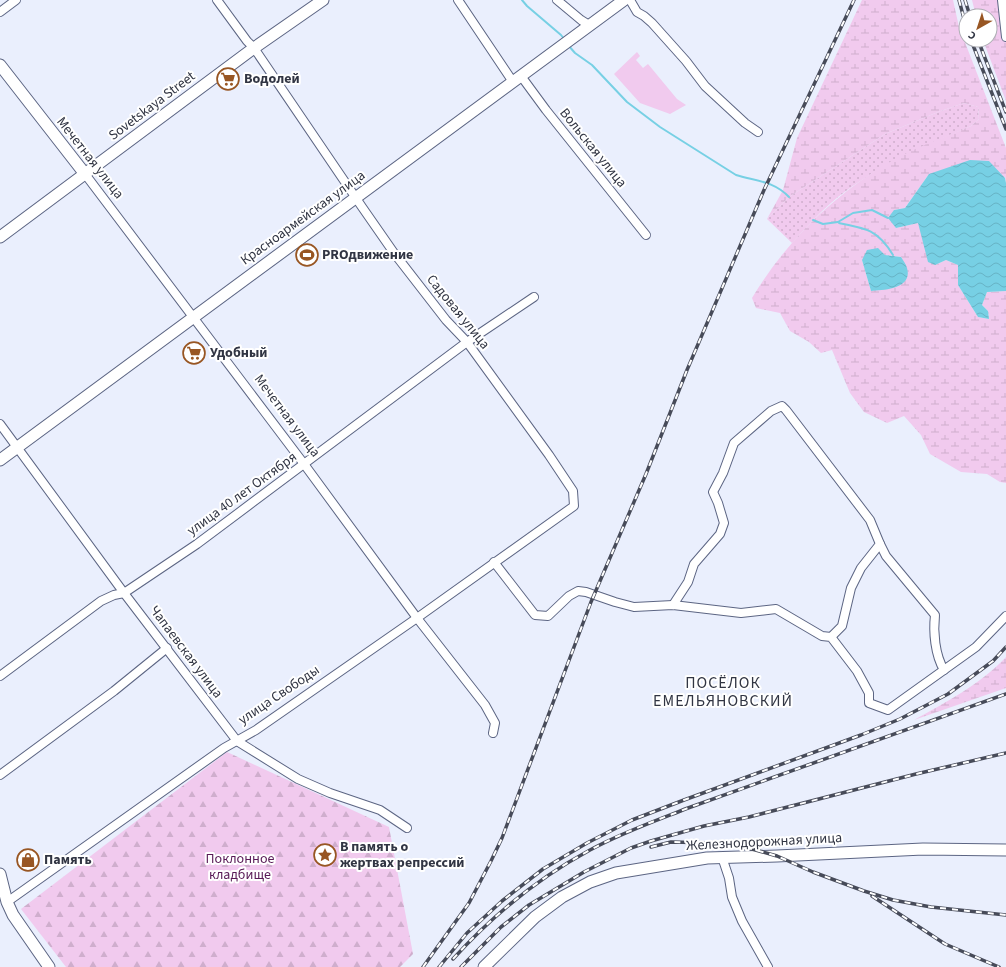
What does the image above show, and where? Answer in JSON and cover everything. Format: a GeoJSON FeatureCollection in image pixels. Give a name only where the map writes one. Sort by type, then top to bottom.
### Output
{"type":"FeatureCollection","features":[{"type":"Feature","properties":{"kind":"street"},"geometry":{"type":"LineString","coordinates":[[0,12],[16,0]]}},
{"type":"Feature","properties":{"kind":"street","name":"Садовая улица"},"geometry":{"type":"LineString","coordinates":[[217,0],[247,41],[254,48],[394,253],[446,320],[467,342],[549,455],[573,491],[574,506]]}},
{"type":"Feature","properties":{"kind":"street","name":"Sovetskaya Street"},"geometry":{"type":"LineString","coordinates":[[0,237],[254,48],[323,0]]}},
{"type":"Feature","properties":{"kind":"street","name":"Вольская улица"},"geometry":{"type":"LineString","coordinates":[[458,0],[517,79],[546,110],[646,235]]}},
{"type":"Feature","properties":{"kind":"street"},"geometry":{"type":"LineString","coordinates":[[558,0],[587,27]]}},
{"type":"Feature","properties":{"kind":"street","name":"Красноармейская улица"},"geometry":{"type":"LineString","coordinates":[[0,460],[624,0]]}},
{"type":"Feature","properties":{"kind":"street"},"geometry":{"type":"LineString","coordinates":[[630,0],[637,12],[652,23],[686,61],[705,86],[745,123],[758,132]]}},
{"type":"Feature","properties":{"kind":"street"},"geometry":{"type":"LineString","coordinates":[[1002,0],[1006,37]]}},
{"type":"Feature","properties":{"kind":"street","name":"Мечетная улица"},"geometry":{"type":"LineString","coordinates":[[0,65],[85,174],[304,464],[417,618],[485,705],[495,723],[493,733]]}},
{"type":"Feature","properties":{"kind":"street","name":"улица 40 лет Октября"},"geometry":{"type":"LineString","coordinates":[[0,676],[101,600],[124,593],[197,544],[467,342],[534,297]]}},
{"type":"Feature","properties":{"kind":"street"},"geometry":{"type":"LineString","coordinates":[[673,605],[688,582],[694,564],[720,534],[724,523],[713,492],[723,472],[734,443],[771,411],[782,406],[870,520],[886,556],[935,615],[935,635],[940,663],[944,670]]}},
{"type":"Feature","properties":{"kind":"street","name":"Чапаевская улица"},"geometry":{"type":"LineString","coordinates":[[0,424],[124,593],[237,741],[298,779],[330,793],[380,810],[407,828]]}},
{"type":"Feature","properties":{"kind":"street","name":"улица Свободы"},"geometry":{"type":"LineString","coordinates":[[4,905],[224,748],[256,730],[574,506]]}},
{"type":"Feature","properties":{"kind":"street"},"geometry":{"type":"LineString","coordinates":[[832,637],[842,626],[851,588],[861,568],[880,544]]}},
{"type":"Feature","properties":{"kind":"street"},"geometry":{"type":"LineString","coordinates":[[494,562],[535,615],[548,616],[569,596],[578,591],[586,592],[634,607],[673,605],[741,613],[776,609],[822,636],[832,637],[857,671],[870,693],[869,703],[888,710],[976,647],[1006,616]]}},
{"type":"Feature","properties":{"kind":"street"},"geometry":{"type":"LineString","coordinates":[[0,775],[114,691],[167,648]]}},
{"type":"Feature","properties":{"kind":"street","name":"Железнодорожная улица"},"geometry":{"type":"LineString","coordinates":[[484,967],[535,917],[562,897],[590,882],[616,873],[669,863],[722,857],[923,849],[1006,850]]}},
{"type":"Feature","properties":{"kind":"street"},"geometry":{"type":"LineString","coordinates":[[722,857],[729,878],[732,897],[742,921],[768,967]]}},
{"type":"Feature","properties":{"kind":"street"},"geometry":{"type":"LineString","coordinates":[[0,874],[4,905],[13,915],[49,967]]}},
{"type":"Feature","properties":{"kind":"green space"},"geometry":{"type":"Polygon","coordinates":[[[862,0],[953,0],[958,22],[958,48],[967,48],[1006,148],[1006,183],[1005,177],[929,174],[905,208],[894,210],[896,228],[918,223],[935,265],[946,260],[958,265],[958,285],[978,317],[989,319],[988,311],[982,305],[987,292],[1006,291],[1006,483],[1000,482],[987,474],[961,472],[930,454],[921,435],[904,416],[887,423],[864,412],[850,393],[832,350],[821,353],[809,342],[790,331],[780,313],[756,308],[752,298],[766,277],[797,237],[833,203],[873,172],[895,159],[971,126],[979,119],[978,107],[964,103],[885,134],[789,197],[767,219],[783,190],[797,138],[862,0]],[[885,255],[862,260],[871,291],[907,278],[907,269],[901,257],[885,255]]]}},
{"type":"Feature","properties":{"kind":"green space"},"geometry":{"type":"Polygon","coordinates":[[[972,0],[1006,0],[1006,101],[986,48],[998,48],[998,8],[974,8],[972,0]]]}},
{"type":"Feature","properties":{"kind":"green space"},"geometry":{"type":"Polygon","coordinates":[[[637,52],[640,56],[636,60],[643,68],[648,64],[677,99],[686,105],[670,114],[640,103],[614,74],[637,52]]]}},
{"type":"Feature","properties":{"kind":"green space"},"geometry":{"type":"Polygon","coordinates":[[[964,103],[978,107],[979,119],[971,126],[916,150],[863,179],[826,208],[792,243],[767,219],[789,197],[885,134],[964,103]]]}},
{"type":"Feature","properties":{"kind":"green space"},"geometry":{"type":"Polygon","coordinates":[[[1006,657],[1006,688],[914,720],[975,684],[1006,657]]]}},
{"type":"Feature","properties":{"kind":"green space","name":"Поклонное кладбище"},"geometry":{"type":"Polygon","coordinates":[[[227,752],[389,827],[413,954],[400,967],[66,967],[21,909],[227,752]]]}},
{"type":"Feature","properties":{"kind":"water"},"geometry":{"type":"Polygon","coordinates":[[[970,160],[989,161],[1005,178],[1006,183],[1006,291],[987,292],[982,305],[988,311],[989,319],[978,317],[958,285],[958,265],[946,260],[935,265],[928,262],[918,223],[896,228],[888,218],[894,210],[905,208],[929,174],[970,160]]]}},
{"type":"Feature","properties":{"kind":"water"},"geometry":{"type":"Polygon","coordinates":[[[878,248],[885,255],[901,257],[907,267],[908,275],[902,284],[896,287],[871,291],[862,260],[867,250],[878,248]]]}},
{"type":"Feature","properties":{"kind":"waterway"},"geometry":{"type":"LineString","coordinates":[[522,0],[565,40]]}},
{"type":"Feature","properties":{"kind":"waterway"},"geometry":{"type":"LineString","coordinates":[[568,45],[575,53],[592,65],[627,102],[660,127],[736,175],[758,180],[771,185],[789,197]]}},
{"type":"Feature","properties":{"kind":"waterway"},"geometry":{"type":"LineString","coordinates":[[813,220],[823,224],[838,222],[853,213],[872,210],[888,218]]}},
{"type":"Feature","properties":{"kind":"waterway"},"geometry":{"type":"LineString","coordinates":[[839,223],[864,229],[876,235],[882,240],[893,255]]}},
{"type":"Feature","properties":{"kind":"railway"},"geometry":{"type":"LineString","coordinates":[[423,967],[469,903],[502,838],[591,602],[646,474],[687,370],[764,190],[854,0]]}},
{"type":"Feature","properties":{"kind":"railway"},"geometry":{"type":"LineString","coordinates":[[959,0],[961,8]]}},
{"type":"Feature","properties":{"kind":"railway"},"geometry":{"type":"LineString","coordinates":[[965,0],[968,8]]}},
{"type":"Feature","properties":{"kind":"railway"},"geometry":{"type":"LineString","coordinates":[[974,48],[1006,129]]}},
{"type":"Feature","properties":{"kind":"railway"},"geometry":{"type":"LineString","coordinates":[[981,48],[1006,112]]}},
{"type":"Feature","properties":{"kind":"railway"},"geometry":{"type":"LineString","coordinates":[[439,967],[467,933],[502,901],[543,869],[587,843],[632,820],[861,735],[900,719],[948,694],[993,661],[1006,647]]}},
{"type":"Feature","properties":{"kind":"railway"},"geometry":{"type":"LineString","coordinates":[[453,959],[500,913],[534,885],[571,861],[614,838],[688,808],[1006,694]]}},
{"type":"Feature","properties":{"kind":"railway"},"geometry":{"type":"LineString","coordinates":[[461,967],[501,927],[529,905],[584,872],[631,848],[704,826],[749,817],[916,774],[1006,753]]}},
{"type":"Feature","properties":{"kind":"railway"},"geometry":{"type":"LineString","coordinates":[[651,847],[671,842],[715,843],[752,849],[777,856],[813,872],[893,900],[931,907],[1006,915]]}},
{"type":"Feature","properties":{"kind":"railway"},"geometry":{"type":"LineString","coordinates":[[872,896],[945,944],[999,967]]}},
{"type":"Feature","properties":{"kind":"place","name":"Водолей"},"geometry":{"type":"Point","coordinates":[228,79]}},
{"type":"Feature","properties":{"kind":"place","name":"PROдвижение"},"geometry":{"type":"Point","coordinates":[307,255]}},
{"type":"Feature","properties":{"kind":"place","name":"Удобный"},"geometry":{"type":"Point","coordinates":[194,353]}},
{"type":"Feature","properties":{"kind":"place","name":"В память о жертвах репрессий"},"geometry":{"type":"Point","coordinates":[325,855]}},
{"type":"Feature","properties":{"kind":"place","name":"Память"},"geometry":{"type":"Point","coordinates":[28,860]}},
{"type":"Feature","properties":{"kind":"district","name":"ПОСЁЛОК ЕМЕЛЬЯНОВСКИЙ"},"geometry":{"type":"Point","coordinates":[723,692]}}]}
